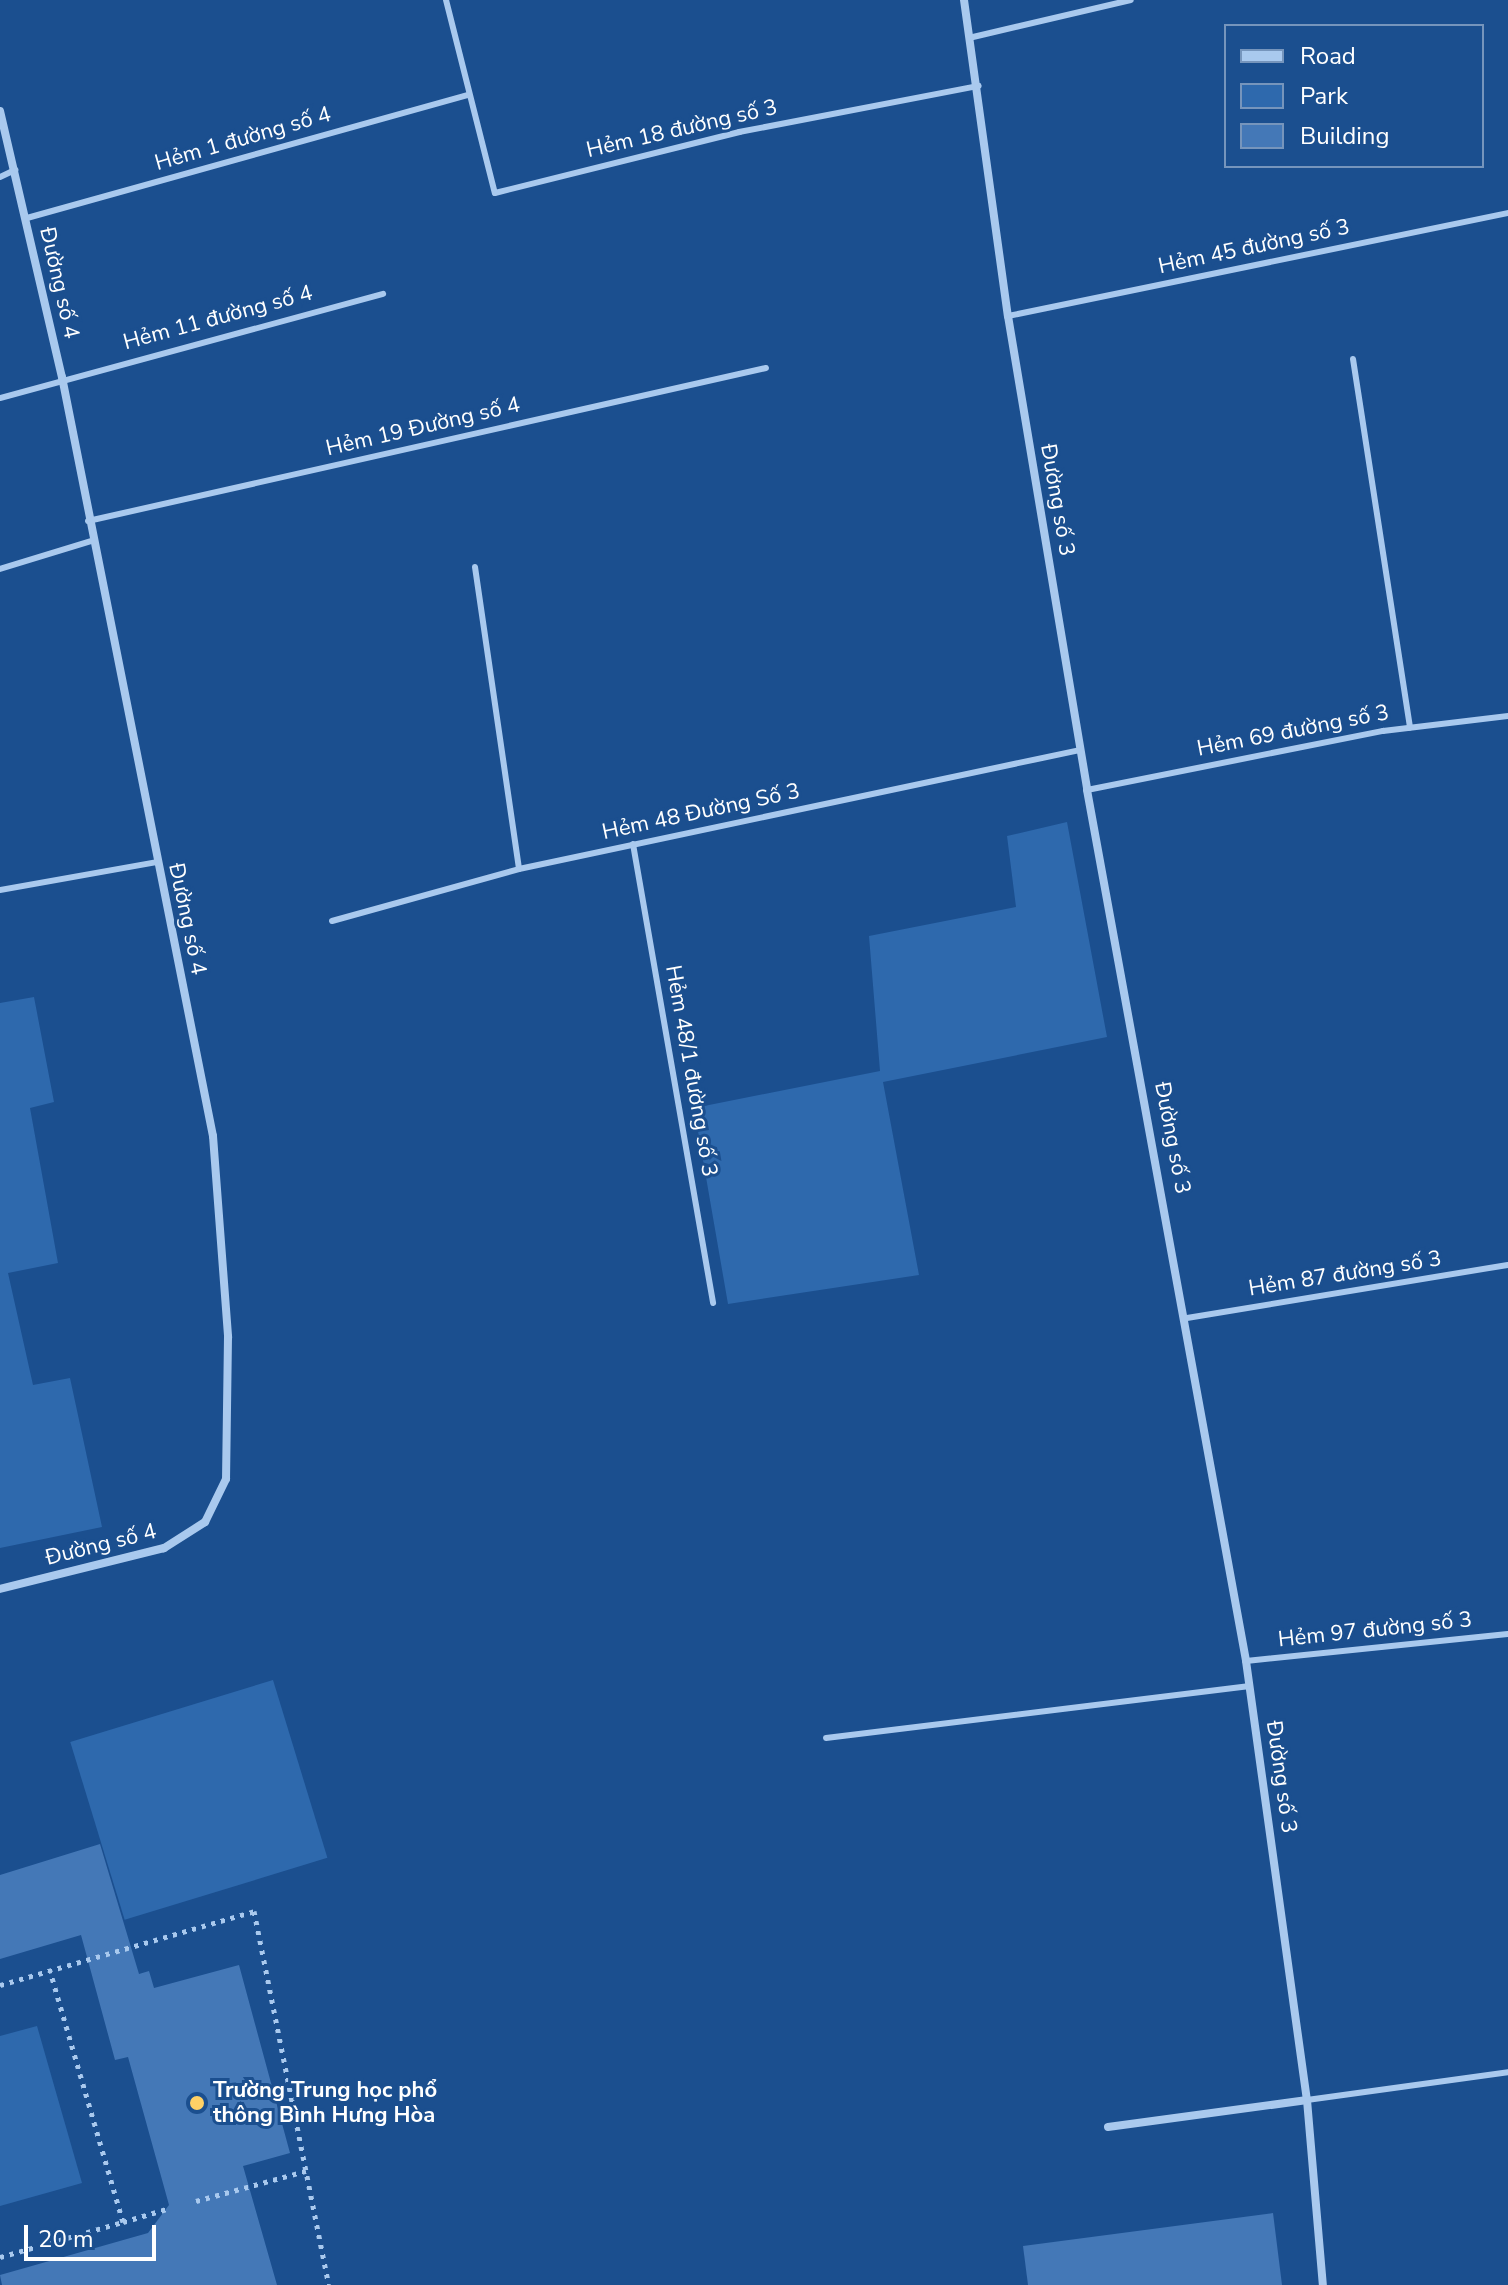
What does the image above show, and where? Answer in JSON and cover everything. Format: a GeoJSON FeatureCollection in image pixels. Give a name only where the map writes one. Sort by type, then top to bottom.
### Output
{"type":"FeatureCollection","features":[{"type":"Feature","properties":{"kind":"street","name":"Đường số 3"},"geometry":{"type":"LineString","coordinates":[[964,0],[973,37],[1008,316],[1080,750],[1187,1318],[1250,1686],[1307,2100],[1323,2285]]}},
{"type":"Feature","properties":{"kind":"street","name":"Đường số 4"},"geometry":{"type":"LineString","coordinates":[[0,111],[62,377],[91,541],[218,1174],[228,1337],[226,1479],[205,1522],[164,1548],[0,1589]]}},
{"type":"Feature","properties":{"kind":"street"},"geometry":{"type":"LineString","coordinates":[[1108,2127],[1307,2100]]}},
{"type":"Feature","properties":{"kind":"lane"},"geometry":{"type":"LineString","coordinates":[[446,0],[469,95]]}},
{"type":"Feature","properties":{"kind":"lane"},"geometry":{"type":"LineString","coordinates":[[973,37],[1131,0]]}},
{"type":"Feature","properties":{"kind":"lane","name":"Hẻm 18 đường số 3"},"geometry":{"type":"LineString","coordinates":[[469,95],[495,193],[739,132],[979,86]]}},
{"type":"Feature","properties":{"kind":"lane","name":"Hẻm 1 đường số 4"},"geometry":{"type":"LineString","coordinates":[[27,218],[469,95]]}},
{"type":"Feature","properties":{"kind":"lane"},"geometry":{"type":"LineString","coordinates":[[0,177],[15,170]]}},
{"type":"Feature","properties":{"kind":"lane","name":"Hẻm 45 đường số 3"},"geometry":{"type":"LineString","coordinates":[[1008,316],[1508,213]]}},
{"type":"Feature","properties":{"kind":"lane","name":"Hẻm 11 đường số 4"},"geometry":{"type":"LineString","coordinates":[[0,398],[62,377],[383,294]]}},
{"type":"Feature","properties":{"kind":"lane"},"geometry":{"type":"LineString","coordinates":[[1353,359],[1410,728]]}},
{"type":"Feature","properties":{"kind":"lane","name":"Hẻm 19 Đường số 4"},"geometry":{"type":"LineString","coordinates":[[88,521],[766,368]]}},
{"type":"Feature","properties":{"kind":"lane"},"geometry":{"type":"LineString","coordinates":[[0,569],[91,541]]}},
{"type":"Feature","properties":{"kind":"lane"},"geometry":{"type":"LineString","coordinates":[[475,567],[519,869]]}},
{"type":"Feature","properties":{"kind":"lane","name":"Hẻm 69 đường số 3"},"geometry":{"type":"LineString","coordinates":[[1087,790],[1410,728],[1508,716]]}},
{"type":"Feature","properties":{"kind":"lane","name":"Hẻm 48 Đường Số 3"},"geometry":{"type":"LineString","coordinates":[[332,921],[519,869],[1080,750]]}},
{"type":"Feature","properties":{"kind":"lane","name":"Hẻm 48/1 đường số 3"},"geometry":{"type":"LineString","coordinates":[[633,844],[713,1303]]}},
{"type":"Feature","properties":{"kind":"lane"},"geometry":{"type":"LineString","coordinates":[[0,890],[157,862]]}},
{"type":"Feature","properties":{"kind":"lane","name":"Hẻm 87 đường số 3"},"geometry":{"type":"LineString","coordinates":[[1187,1318],[1508,1265]]}},
{"type":"Feature","properties":{"kind":"lane","name":"Hẻm 97 đường số 3"},"geometry":{"type":"LineString","coordinates":[[1246,1661],[1508,1634]]}},
{"type":"Feature","properties":{"kind":"lane"},"geometry":{"type":"LineString","coordinates":[[826,1738],[1250,1686]]}},
{"type":"Feature","properties":{"kind":"lane"},"geometry":{"type":"LineString","coordinates":[[1307,2100],[1508,2072]]}},
{"type":"Feature","properties":{"kind":"path"},"geometry":{"type":"LineString","coordinates":[[0,1985],[254,1911],[329,2285]]}},
{"type":"Feature","properties":{"kind":"path"},"geometry":{"type":"LineString","coordinates":[[50,1970],[123,2222]]}},
{"type":"Feature","properties":{"kind":"path"},"geometry":{"type":"LineString","coordinates":[[196,2201],[306,2171]]}},
{"type":"Feature","properties":{"kind":"path"},"geometry":{"type":"LineString","coordinates":[[0,2257],[170,2208]]}},
{"type":"Feature","properties":{"kind":"green space"},"geometry":{"type":"Polygon","coordinates":[[[1067,822],[1107,1037],[883,1082],[919,1275],[728,1304],[694,1108],[880,1071],[869,936],[1016,907],[1007,836],[1067,822]]]}},
{"type":"Feature","properties":{"kind":"green space"},"geometry":{"type":"Polygon","coordinates":[[[34,997],[54,1102],[30,1108],[58,1263],[8,1273],[33,1385],[70,1378],[102,1527],[0,1548],[0,1003],[34,997]]]}},
{"type":"Feature","properties":{"kind":"green space"},"geometry":{"type":"Polygon","coordinates":[[[273,1680],[327,1858],[125,1920],[70,1742],[273,1680]]]}},
{"type":"Feature","properties":{"kind":"green space"},"geometry":{"type":"Polygon","coordinates":[[[37,2026],[82,2183],[0,2206],[0,2036],[37,2026]]]}},
{"type":"Feature","properties":{"kind":"building"},"geometry":{"type":"Polygon","coordinates":[[[100,1844],[139,1974],[149,1971],[154,1988],[239,1965],[290,2153],[243,2166],[277,2285],[2,2285],[0,2275],[148,2233],[169,2205],[128,2057],[115,2060],[81,1935],[0,1959],[0,1875],[100,1844]]]}},
{"type":"Feature","properties":{"kind":"building"},"geometry":{"type":"Polygon","coordinates":[[[1273,2213],[1282,2285],[1028,2285],[1023,2246],[1273,2213]]]}},
{"type":"Feature","properties":{"kind":"place","name":"Trường Trung học phổ thông Bình Hưng Hòa"},"geometry":{"type":"Point","coordinates":[197,2103]}}]}
